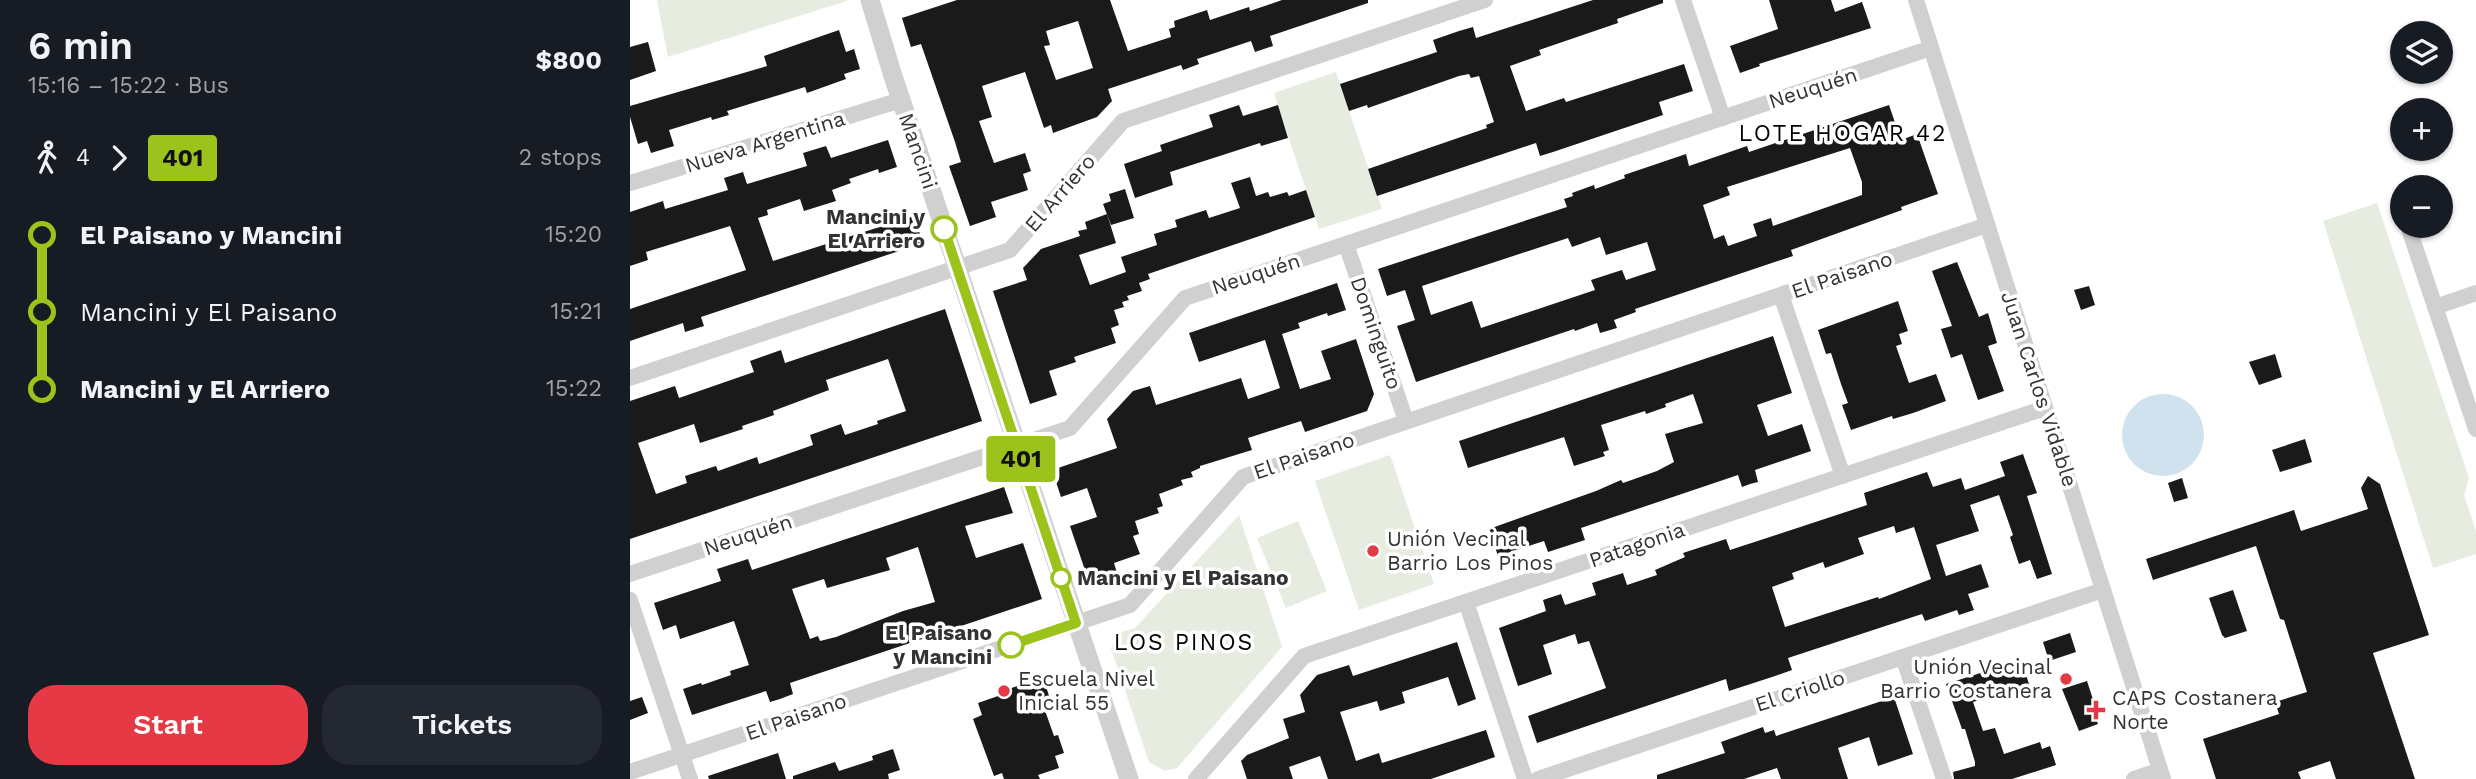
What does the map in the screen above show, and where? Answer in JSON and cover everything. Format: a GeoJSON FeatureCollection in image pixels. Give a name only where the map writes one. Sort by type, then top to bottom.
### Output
{"type":"FeatureCollection","features":[{"type":"Feature","properties":{"kind":"street","name":"Mancini"},"geometry":{"type":"LineString","coordinates":[[870,0],[901,100],[1129,779]]}},
{"type":"Feature","properties":{"kind":"street","name":"El Arriero"},"geometry":{"type":"LineString","coordinates":[[630,377],[1010,250],[1123,121],[1485,0]]}},
{"type":"Feature","properties":{"kind":"street"},"geometry":{"type":"LineString","coordinates":[[1683,0],[1723,118]]}},
{"type":"Feature","properties":{"kind":"street","name":"Juan Carlos Vidable"},"geometry":{"type":"LineString","coordinates":[[1916,0],[2161,775]]}},
{"type":"Feature","properties":{"kind":"street","name":"Neuquén"},"geometry":{"type":"LineString","coordinates":[[630,574],[1070,428],[1185,298],[1931,48]]}},
{"type":"Feature","properties":{"kind":"street","name":"Nueva Argentina"},"geometry":{"type":"LineString","coordinates":[[630,183],[901,100]]}},
{"type":"Feature","properties":{"kind":"street","name":"El Paisano"},"geometry":{"type":"LineString","coordinates":[[630,772],[1130,605],[1242,477],[1987,225]]}},
{"type":"Feature","properties":{"kind":"street"},"geometry":{"type":"LineString","coordinates":[[2412,238],[2476,429]]}},
{"type":"Feature","properties":{"kind":"street","name":"Dominguito"},"geometry":{"type":"LineString","coordinates":[[1346,244],[1406,421]]}},
{"type":"Feature","properties":{"kind":"street"},"geometry":{"type":"LineString","coordinates":[[2435,307],[2476,293]]}},
{"type":"Feature","properties":{"kind":"street"},"geometry":{"type":"LineString","coordinates":[[1781,295],[1843,475]]}},
{"type":"Feature","properties":{"kind":"street","name":"Patagonia"},"geometry":{"type":"LineString","coordinates":[[1196,779],[1304,656],[2045,408]]}},
{"type":"Feature","properties":{"kind":"street","name":"El Criollo"},"geometry":{"type":"LineString","coordinates":[[1538,779],[2103,590]]}},
{"type":"Feature","properties":{"kind":"street"},"geometry":{"type":"LineString","coordinates":[[630,600],[690,779]]}},
{"type":"Feature","properties":{"kind":"street"},"geometry":{"type":"LineString","coordinates":[[1466,602],[1525,779]]}},
{"type":"Feature","properties":{"kind":"street"},"geometry":{"type":"LineString","coordinates":[[1903,657],[1944,779]]}},
{"type":"Feature","properties":{"kind":"street"},"geometry":{"type":"LineString","coordinates":[[2134,779],[2161,775]]}},
{"type":"Feature","properties":{"kind":"shaded area"},"geometry":{"type":"Polygon","coordinates":[[[657,0],[847,0],[847,1],[668,57],[657,0]]]}},
{"type":"Feature","properties":{"kind":"shaded area"},"geometry":{"type":"Polygon","coordinates":[[[1336,72],[1382,209],[1319,229],[1274,93],[1336,72]]]}},
{"type":"Feature","properties":{"kind":"shaded area"},"geometry":{"type":"Polygon","coordinates":[[[2377,203],[2469,478],[2464,495],[2476,531],[2476,554],[2433,568],[2323,221],[2377,203]]]}},
{"type":"Feature","properties":{"kind":"shaded area"},"geometry":{"type":"Polygon","coordinates":[[[1390,455],[1434,584],[1359,610],[1315,481],[1390,455]]]}},
{"type":"Feature","properties":{"kind":"shaded area"},"geometry":{"type":"Polygon","coordinates":[[[1239,515],[1282,647],[1177,768],[1165,771],[1149,762],[1111,648],[1118,633],[1135,628],[1239,515]]]}},
{"type":"Feature","properties":{"kind":"shaded area"},"geometry":{"type":"Polygon","coordinates":[[[1298,521],[1327,591],[1286,608],[1257,538],[1298,521]]]}},
{"type":"Feature","properties":{"kind":"water"},"geometry":{"type":"Polygon","coordinates":[[[2163,394],[2179,397],[2192,406],[2201,419],[2204,435],[2201,451],[2192,464],[2179,473],[2163,476],[2147,473],[2134,464],[2125,451],[2122,435],[2125,419],[2134,406],[2147,397],[2163,394]]]}},
{"type":"Feature","properties":{"kind":"building"},"geometry":{"type":"Polygon","coordinates":[[[957,0],[1110,0],[1128,51],[1171,37],[1169,29],[1175,27],[1174,21],[1207,10],[1210,20],[1282,0],[1368,0],[1368,3],[1270,36],[1273,46],[1255,52],[1251,41],[1197,59],[1199,64],[1183,70],[1181,65],[1108,89],[1112,101],[1097,117],[1053,133],[1051,125],[1044,128],[1025,72],[982,86],[992,117],[979,121],[994,163],[1025,153],[1031,171],[1023,174],[1028,190],[991,202],[996,217],[970,226],[949,166],[961,162],[955,142],[921,44],[911,47],[902,18],[957,0]],[[1078,21],[1046,31],[1050,45],[1044,46],[1056,80],[1093,68],[1078,21]]]}},
{"type":"Feature","properties":{"kind":"building"},"geometry":{"type":"Polygon","coordinates":[[[1593,0],[1663,0],[1663,3],[1617,19],[1618,23],[1539,50],[1541,55],[1510,66],[1526,111],[1564,98],[1566,102],[1684,64],[1693,91],[1659,102],[1663,115],[1553,152],[1540,156],[1536,143],[1377,196],[1368,169],[1487,128],[1486,125],[1494,122],[1479,76],[1459,76],[1368,108],[1367,105],[1349,111],[1340,84],[1437,52],[1433,40],[1459,31],[1473,27],[1476,38],[1593,0]]]}},
{"type":"Feature","properties":{"kind":"building"},"geometry":{"type":"Polygon","coordinates":[[[1769,0],[1831,0],[1835,12],[1862,2],[1871,28],[1759,64],[1760,66],[1740,73],[1730,46],[1778,29],[1769,0]]]}},
{"type":"Feature","properties":{"kind":"building"},"geometry":{"type":"Polygon","coordinates":[[[839,30],[846,52],[854,49],[860,69],[844,74],[846,79],[807,93],[805,87],[727,111],[729,115],[712,120],[711,117],[669,130],[674,146],[651,153],[647,141],[638,144],[630,117],[630,106],[767,66],[764,56],[839,30]]]}},
{"type":"Feature","properties":{"kind":"building"},"geometry":{"type":"Polygon","coordinates":[[[648,42],[656,71],[630,80],[630,47],[648,42]]]}},
{"type":"Feature","properties":{"kind":"building"},"geometry":{"type":"Polygon","coordinates":[[[1239,105],[1243,116],[1278,105],[1288,138],[1261,146],[1260,143],[1170,172],[1173,185],[1135,198],[1124,164],[1162,151],[1160,145],[1213,127],[1209,115],[1239,105]]]}},
{"type":"Feature","properties":{"kind":"building"},"geometry":{"type":"Polygon","coordinates":[[[1889,105],[1901,140],[1917,134],[1938,194],[1901,207],[1902,210],[1791,250],[1793,256],[1635,309],[1636,312],[1614,320],[1617,328],[1600,333],[1597,323],[1575,331],[1574,329],[1416,382],[1397,326],[1415,320],[1405,290],[1387,296],[1378,269],[1567,207],[1564,199],[1573,196],[1572,193],[1594,185],[1595,189],[1625,178],[1624,175],[1686,154],[1689,166],[1747,146],[1749,152],[1889,105]],[[1850,148],[1727,187],[1730,195],[1703,205],[1714,239],[1724,235],[1728,246],[1757,236],[1753,224],[1771,218],[1773,226],[1862,195],[1862,182],[1850,148]],[[1600,237],[1572,247],[1568,238],[1422,286],[1431,315],[1472,301],[1481,328],[1595,290],[1591,280],[1622,270],[1626,280],[1656,270],[1647,242],[1606,255],[1600,237]]]}},
{"type":"Feature","properties":{"kind":"building"},"geometry":{"type":"Polygon","coordinates":[[[888,140],[897,167],[879,173],[878,169],[849,179],[851,183],[832,190],[836,201],[804,211],[800,199],[767,210],[768,215],[758,218],[773,261],[914,216],[923,243],[701,317],[704,326],[685,332],[683,323],[630,341],[630,309],[746,270],[730,226],[646,252],[648,260],[630,266],[630,212],[663,201],[665,209],[728,190],[724,178],[743,172],[747,184],[807,166],[803,153],[826,146],[831,158],[888,140]]]}},
{"type":"Feature","properties":{"kind":"building"},"geometry":{"type":"Polygon","coordinates":[[[1250,177],[1256,196],[1268,192],[1270,197],[1287,192],[1289,196],[1306,190],[1315,217],[1148,274],[1150,279],[1139,283],[1142,291],[1127,296],[1129,300],[1122,302],[1124,307],[1114,310],[1119,325],[1111,328],[1116,343],[1074,357],[1076,362],[1049,371],[1057,395],[1030,404],[993,291],[1027,280],[1023,268],[1041,249],[1080,236],[1078,231],[1087,229],[1085,222],[1107,214],[1116,243],[1079,255],[1090,285],[1126,272],[1121,257],[1157,245],[1154,234],[1177,227],[1175,220],[1206,210],[1209,218],[1240,208],[1231,183],[1250,177]]]}},
{"type":"Feature","properties":{"kind":"building"},"geometry":{"type":"Polygon","coordinates":[[[1125,189],[1134,218],[1111,225],[1103,204],[1111,201],[1109,194],[1125,189]]]}},
{"type":"Feature","properties":{"kind":"building"},"geometry":{"type":"Polygon","coordinates":[[[1957,262],[1979,317],[1988,313],[1997,343],[1988,346],[2004,391],[1978,400],[1962,354],[1951,358],[1941,329],[1952,326],[1932,271],[1957,262]]]}},
{"type":"Feature","properties":{"kind":"building"},"geometry":{"type":"Polygon","coordinates":[[[1337,283],[1346,310],[1298,323],[1300,328],[1282,334],[1300,389],[1331,379],[1321,351],[1356,339],[1374,394],[1367,411],[1305,432],[1301,421],[1248,438],[1252,450],[1200,466],[1191,472],[1193,477],[1181,480],[1183,485],[1159,494],[1163,506],[1157,508],[1159,513],[1135,521],[1139,534],[1133,536],[1140,554],[1114,563],[1117,573],[1089,582],[1070,526],[1097,517],[1087,488],[1061,497],[1052,470],[1117,448],[1107,419],[1133,391],[1150,386],[1156,405],[1241,378],[1248,399],[1280,388],[1265,340],[1199,362],[1189,333],[1337,283]]]}},
{"type":"Feature","properties":{"kind":"building"},"geometry":{"type":"Polygon","coordinates":[[[2089,286],[2095,305],[2081,310],[2074,290],[2089,286]]]}},
{"type":"Feature","properties":{"kind":"building"},"geometry":{"type":"Polygon","coordinates":[[[1898,301],[1908,331],[1899,334],[1902,344],[1896,346],[1909,383],[1936,374],[1946,401],[1851,430],[1842,405],[1848,403],[1831,353],[1826,354],[1818,330],[1898,301]]]}},
{"type":"Feature","properties":{"kind":"building"},"geometry":{"type":"Polygon","coordinates":[[[945,309],[982,421],[630,539],[630,401],[675,386],[679,398],[754,372],[750,361],[781,350],[785,363],[945,309]],[[888,359],[826,380],[829,390],[773,411],[774,415],[742,426],[743,429],[700,443],[694,424],[638,443],[656,494],[687,483],[685,476],[716,466],[718,471],[757,457],[759,464],[813,445],[810,435],[841,424],[845,435],[906,411],[888,359]]]}},
{"type":"Feature","properties":{"kind":"building"},"geometry":{"type":"Polygon","coordinates":[[[1773,336],[1792,393],[1757,405],[1768,436],[1802,424],[1811,451],[1755,470],[1758,482],[1742,487],[1738,475],[1581,528],[1585,540],[1548,552],[1544,541],[1498,556],[1489,529],[1621,480],[1623,483],[1657,471],[1674,462],[1665,434],[1703,423],[1693,394],[1646,414],[1645,411],[1601,425],[1609,450],[1603,452],[1605,456],[1574,466],[1564,437],[1468,468],[1459,441],[1773,336]]]}},
{"type":"Feature","properties":{"kind":"building"},"geometry":{"type":"Polygon","coordinates":[[[2275,354],[2282,377],[2259,385],[2249,362],[2275,354]]]}},
{"type":"Feature","properties":{"kind":"building"},"geometry":{"type":"Polygon","coordinates":[[[2305,439],[2312,462],[2280,472],[2272,450],[2305,439]]]}},
{"type":"Feature","properties":{"kind":"building"},"geometry":{"type":"Polygon","coordinates":[[[2023,454],[2037,493],[2027,496],[2052,574],[2037,579],[2030,560],[2019,564],[2010,537],[2013,535],[1999,495],[1970,505],[1979,531],[1936,545],[1946,576],[1981,564],[1989,587],[1968,594],[1974,610],[1959,615],[1957,610],[1925,621],[1922,614],[1788,658],[1792,670],[1772,677],[1729,691],[1726,679],[1537,743],[1528,716],[1606,688],[1589,641],[1578,644],[1575,634],[1543,645],[1552,674],[1518,686],[1499,628],[1546,611],[1543,600],[1561,594],[1565,605],[1596,595],[1592,583],[1623,573],[1627,585],[1657,575],[1655,570],[1685,557],[1683,553],[1726,539],[1730,550],[1867,505],[1864,493],[1927,472],[1933,487],[1961,478],[1965,490],[2005,476],[2000,462],[2023,454]],[[1894,526],[1858,538],[1864,554],[1825,568],[1823,562],[1792,573],[1794,579],[1772,587],[1785,627],[1878,597],[1879,599],[1931,579],[1914,527],[1896,533],[1894,526]]]}},
{"type":"Feature","properties":{"kind":"building"},"geometry":{"type":"Polygon","coordinates":[[[2368,476],[2380,484],[2429,635],[2373,653],[2415,779],[2336,779],[2330,761],[2298,772],[2301,779],[2216,779],[2203,739],[2279,714],[2275,702],[2307,692],[2256,546],[2153,580],[2146,559],[2294,510],[2301,531],[2368,509],[2361,488],[2368,476]]]}},
{"type":"Feature","properties":{"kind":"building"},"geometry":{"type":"Polygon","coordinates":[[[2182,478],[2188,498],[2174,502],[2168,483],[2182,478]]]}},
{"type":"Feature","properties":{"kind":"building"},"geometry":{"type":"Polygon","coordinates":[[[1004,487],[1013,513],[965,526],[976,558],[1023,543],[1042,599],[790,683],[793,694],[780,699],[770,702],[766,691],[692,715],[683,689],[731,675],[730,671],[749,665],[734,621],[680,639],[676,625],[663,630],[654,603],[721,581],[717,569],[748,559],[752,570],[1004,487]],[[918,547],[886,558],[890,570],[827,588],[824,579],[792,589],[810,639],[818,636],[820,641],[935,602],[918,547]]]}},
{"type":"Feature","properties":{"kind":"building"},"geometry":{"type":"Polygon","coordinates":[[[2233,590],[2247,631],[2225,638],[2209,598],[2233,590]]]}},
{"type":"Feature","properties":{"kind":"building"},"geometry":{"type":"Polygon","coordinates":[[[2070,633],[2076,652],[2049,661],[2043,642],[2070,633]]]}},
{"type":"Feature","properties":{"kind":"building"},"geometry":{"type":"Polygon","coordinates":[[[1457,642],[1476,699],[1458,706],[1448,677],[1402,692],[1405,703],[1380,711],[1377,701],[1340,712],[1356,761],[1379,753],[1382,763],[1486,730],[1495,757],[1431,779],[1328,779],[1320,756],[1289,767],[1293,779],[1247,779],[1241,761],[1247,755],[1289,738],[1283,719],[1305,712],[1300,695],[1317,675],[1349,665],[1353,676],[1457,642]]]}},
{"type":"Feature","properties":{"kind":"building"},"geometry":{"type":"Polygon","coordinates":[[[2021,660],[2029,684],[1973,702],[1983,731],[1995,728],[2004,754],[2040,742],[2042,749],[2050,746],[2056,765],[2012,779],[1954,779],[1953,772],[1975,766],[1975,762],[1965,729],[1962,729],[1946,684],[2021,660]]]}},
{"type":"Feature","properties":{"kind":"building"},"geometry":{"type":"Polygon","coordinates":[[[1043,677],[1050,699],[1042,702],[1054,736],[1058,735],[1064,753],[1055,756],[1059,768],[1038,775],[1040,779],[1004,779],[1002,773],[994,776],[973,719],[982,715],[978,703],[998,696],[997,693],[1043,677]]]}},
{"type":"Feature","properties":{"kind":"building"},"geometry":{"type":"Polygon","coordinates":[[[2087,681],[2098,715],[2095,716],[2098,724],[2079,731],[2062,689],[2087,681]]]}},
{"type":"Feature","properties":{"kind":"building"},"geometry":{"type":"Polygon","coordinates":[[[642,697],[648,713],[630,720],[630,701],[642,697]]]}},
{"type":"Feature","properties":{"kind":"building"},"geometry":{"type":"Polygon","coordinates":[[[1894,697],[1913,754],[1878,766],[1869,737],[1838,748],[1848,779],[1781,779],[1777,768],[1744,779],[1657,779],[1657,775],[1725,753],[1721,742],[1763,727],[1765,733],[1774,730],[1776,736],[1894,697]]]}},
{"type":"Feature","properties":{"kind":"building"},"geometry":{"type":"Polygon","coordinates":[[[893,749],[900,770],[888,774],[889,779],[793,779],[793,776],[835,762],[839,771],[873,760],[872,756],[893,749]]]}},
{"type":"Feature","properties":{"kind":"building"},"geometry":{"type":"Polygon","coordinates":[[[778,753],[786,779],[709,779],[708,776],[778,753]]]}},
{"type":"Feature","properties":{"kind":"bus line","name":"401"},"geometry":{"type":"LineString","coordinates":[[944,229],[1076,623],[1011,645]]}},
{"type":"Feature","properties":{"kind":"place","name":"Mancini y El Arriero"},"geometry":{"type":"Point","coordinates":[944,229]}},
{"type":"Feature","properties":{"kind":"place","name":"Unión Vecinal Barrio Los Pinos"},"geometry":{"type":"Point","coordinates":[1373,551]}},
{"type":"Feature","properties":{"kind":"place","name":"Mancini y El Paisano"},"geometry":{"type":"Point","coordinates":[1061,578]}},
{"type":"Feature","properties":{"kind":"place","name":"El Paisano y Mancini"},"geometry":{"type":"Point","coordinates":[1011,645]}},
{"type":"Feature","properties":{"kind":"place","name":"Unión Vecinal Barrio Costanera"},"geometry":{"type":"Point","coordinates":[2066,679]}},
{"type":"Feature","properties":{"kind":"place","name":"Escuela Nivel Inicial 55"},"geometry":{"type":"Point","coordinates":[1004,691]}},
{"type":"Feature","properties":{"kind":"place","name":"CAPS Costanera Norte"},"geometry":{"type":"Point","coordinates":[2096,710]}},
{"type":"Feature","properties":{"kind":"district","name":"LOTE HOGAR 42"},"geometry":{"type":"Point","coordinates":[1843,133]}},
{"type":"Feature","properties":{"kind":"district","name":"LOS PINOS"},"geometry":{"type":"Point","coordinates":[1184,642]}}]}
